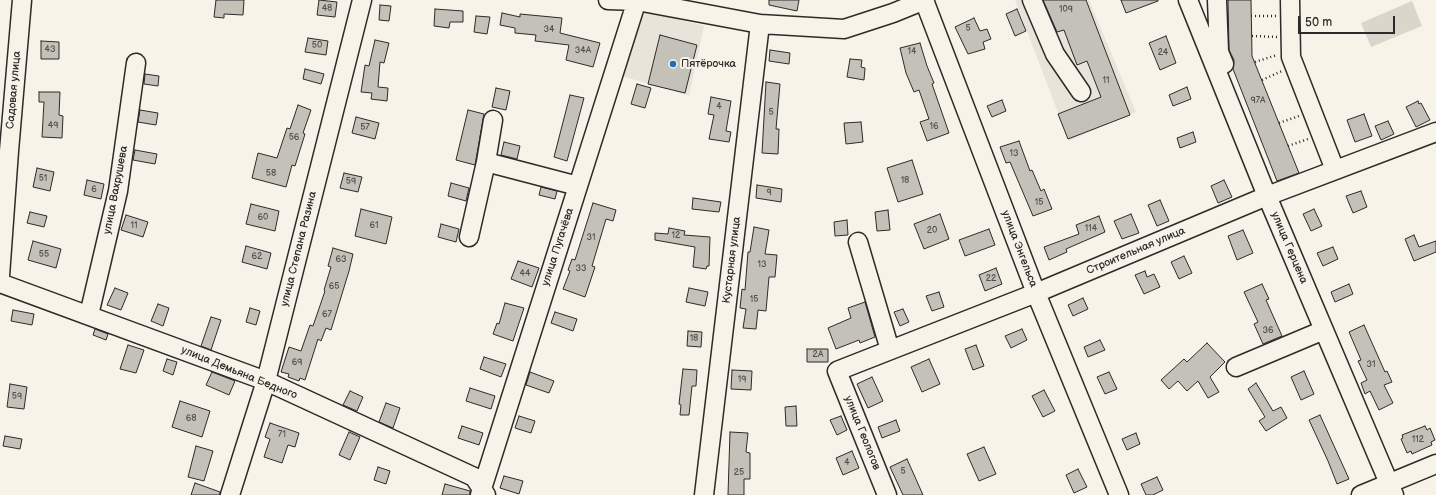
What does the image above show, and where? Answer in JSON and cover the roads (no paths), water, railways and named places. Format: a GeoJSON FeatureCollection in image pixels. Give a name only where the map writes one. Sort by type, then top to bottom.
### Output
{"type":"FeatureCollection","features":[{"type":"Feature","properties":{"kind":"street","name":"Садовая улица"},"geometry":{"type":"LineString","coordinates":[[0,276],[4,151],[22,0]]}},
{"type":"Feature","properties":{"kind":"street","name":"улица Степана Разина"},"geometry":{"type":"LineString","coordinates":[[230,495],[266,381],[362,0]]}},
{"type":"Feature","properties":{"kind":"street"},"geometry":{"type":"LineString","coordinates":[[608,0],[637,1],[760,24],[844,29],[893,13],[924,0]]}},
{"type":"Feature","properties":{"kind":"street","name":"улица Энгельса"},"geometry":{"type":"LineString","coordinates":[[924,0],[1036,293],[1119,495]]}},
{"type":"Feature","properties":{"kind":"street"},"geometry":{"type":"LineString","coordinates":[[1032,0],[1055,54],[1081,92]]}},
{"type":"Feature","properties":{"kind":"street","name":"улица Герцена"},"geometry":{"type":"LineString","coordinates":[[1188,0],[1272,194],[1324,330],[1392,489]]}},
{"type":"Feature","properties":{"kind":"street"},"geometry":{"type":"LineString","coordinates":[[1217,0],[1219,52]]}},
{"type":"Feature","properties":{"kind":"street","name":"улица Пугачёва"},"geometry":{"type":"LineString","coordinates":[[482,492],[637,1]]}},
{"type":"Feature","properties":{"kind":"street"},"geometry":{"type":"LineString","coordinates":[[1290,8],[1292,51],[1312,111],[1335,170]]}},
{"type":"Feature","properties":{"kind":"street","name":"Кустарная улица"},"geometry":{"type":"LineString","coordinates":[[704,495],[760,24]]}},
{"type":"Feature","properties":{"kind":"street"},"geometry":{"type":"LineString","coordinates":[[1198,25],[1219,52],[1272,194]]}},
{"type":"Feature","properties":{"kind":"street","name":"улица Вахрушева"},"geometry":{"type":"LineString","coordinates":[[89,315],[118,191],[136,63]]}},
{"type":"Feature","properties":{"kind":"street"},"geometry":{"type":"LineString","coordinates":[[469,238],[486,162],[493,120]]}},
{"type":"Feature","properties":{"kind":"street","name":"Строительная улица"},"geometry":{"type":"LineString","coordinates":[[837,371],[1036,293],[1272,194],[1436,132]]}},
{"type":"Feature","properties":{"kind":"street"},"geometry":{"type":"LineString","coordinates":[[486,162],[578,186]]}},
{"type":"Feature","properties":{"kind":"street"},"geometry":{"type":"LineString","coordinates":[[858,242],[890,350]]}},
{"type":"Feature","properties":{"kind":"street","name":"улица Демьяна Бедного"},"geometry":{"type":"LineString","coordinates":[[0,284],[89,315],[266,381],[474,477],[482,492]]}},
{"type":"Feature","properties":{"kind":"street"},"geometry":{"type":"LineString","coordinates":[[1236,368],[1324,330]]}},
{"type":"Feature","properties":{"kind":"street","name":"улица Геологов"},"geometry":{"type":"LineString","coordinates":[[837,371],[887,495]]}},
{"type":"Feature","properties":{"kind":"street"},"geometry":{"type":"LineString","coordinates":[[1361,495],[1392,489],[1436,464]]}},
{"type":"Feature","properties":{"kind":"place","name":"Пятёрочка"},"geometry":{"type":"Point","coordinates":[673,64]}}]}
